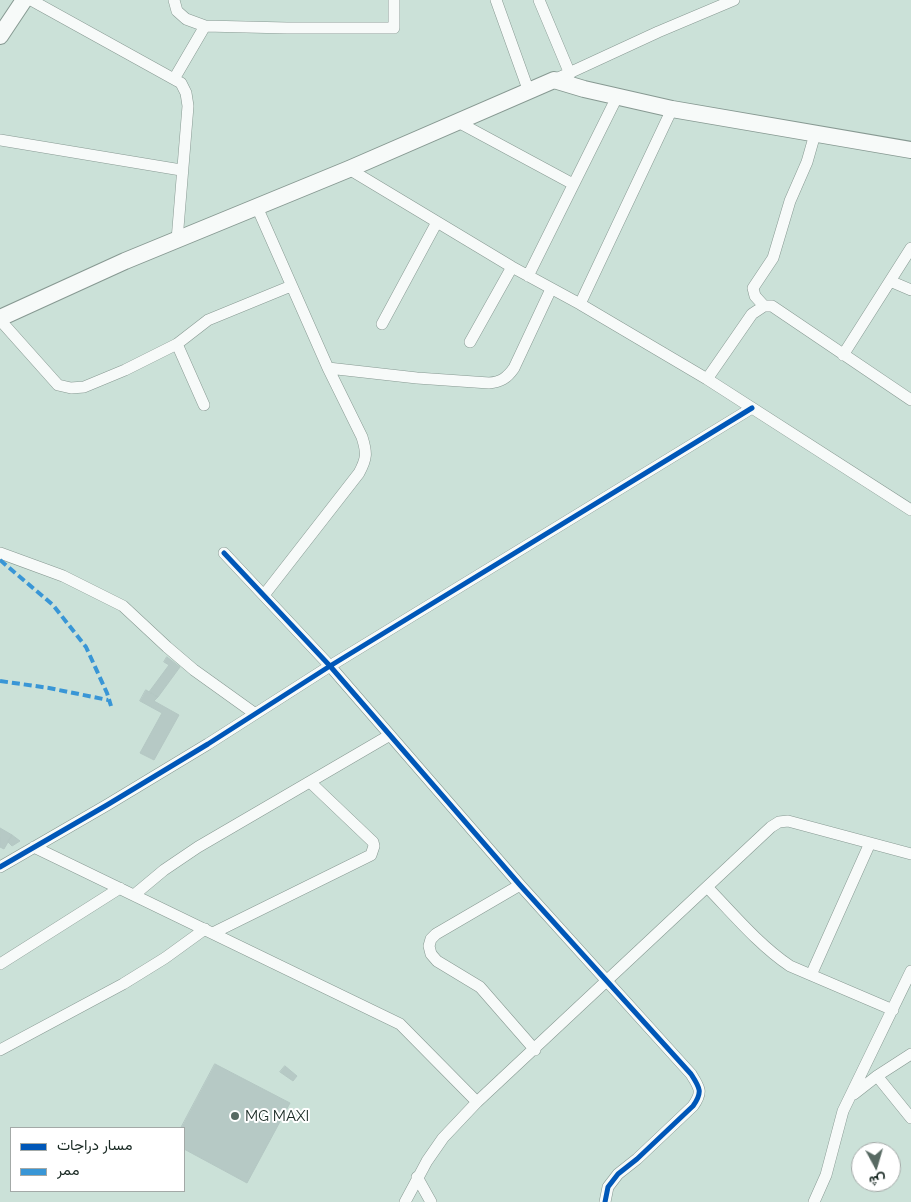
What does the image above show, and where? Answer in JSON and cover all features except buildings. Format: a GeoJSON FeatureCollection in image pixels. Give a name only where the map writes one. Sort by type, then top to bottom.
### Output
{"type":"FeatureCollection","features":[{"type":"Feature","properties":{"kind":"street"},"geometry":{"type":"LineString","coordinates":[[0,36],[24,0]]}},
{"type":"Feature","properties":{"kind":"street"},"geometry":{"type":"LineString","coordinates":[[31,0],[181,83],[186,93],[188,106],[181,170],[177,240]]}},
{"type":"Feature","properties":{"kind":"street"},"geometry":{"type":"LineString","coordinates":[[174,0],[176,11],[186,19],[205,26],[394,28],[394,0]]}},
{"type":"Feature","properties":{"kind":"street"},"geometry":{"type":"LineString","coordinates":[[496,0],[529,92]]}},
{"type":"Feature","properties":{"kind":"street"},"geometry":{"type":"LineString","coordinates":[[539,0],[570,74]]}},
{"type":"Feature","properties":{"kind":"street"},"geometry":{"type":"LineString","coordinates":[[291,286],[208,320],[177,344],[125,370],[84,387],[71,388],[58,385],[0,319],[125,261],[349,169],[529,92],[658,32],[734,0]]}},
{"type":"Feature","properties":{"kind":"street"},"geometry":{"type":"LineString","coordinates":[[174,79],[205,26]]}},
{"type":"Feature","properties":{"kind":"street"},"geometry":{"type":"LineString","coordinates":[[554,80],[617,97],[672,108],[911,150]]}},
{"type":"Feature","properties":{"kind":"street"},"geometry":{"type":"LineString","coordinates":[[528,276],[617,97]]}},
{"type":"Feature","properties":{"kind":"street"},"geometry":{"type":"LineString","coordinates":[[580,304],[672,108]]}},
{"type":"Feature","properties":{"kind":"street"},"geometry":{"type":"LineString","coordinates":[[458,122],[573,184]]}},
{"type":"Feature","properties":{"kind":"street"},"geometry":{"type":"LineString","coordinates":[[764,306],[755,296],[753,288],[773,258],[790,201],[807,162],[815,134]]}},
{"type":"Feature","properties":{"kind":"street"},"geometry":{"type":"LineString","coordinates":[[0,140],[181,170]]}},
{"type":"Feature","properties":{"kind":"street"},"geometry":{"type":"LineString","coordinates":[[349,169],[551,290],[580,304],[706,379],[911,510]]}},
{"type":"Feature","properties":{"kind":"street"},"geometry":{"type":"LineString","coordinates":[[257,207],[366,449],[366,461],[359,473],[264,595]]}},
{"type":"Feature","properties":{"kind":"street"},"geometry":{"type":"LineString","coordinates":[[382,324],[437,222]]}},
{"type":"Feature","properties":{"kind":"street"},"geometry":{"type":"LineString","coordinates":[[843,355],[911,248]]}},
{"type":"Feature","properties":{"kind":"street"},"geometry":{"type":"LineString","coordinates":[[470,342],[512,267]]}},
{"type":"Feature","properties":{"kind":"street"},"geometry":{"type":"LineString","coordinates":[[890,281],[911,290]]}},
{"type":"Feature","properties":{"kind":"street"},"geometry":{"type":"LineString","coordinates":[[328,368],[416,378],[500,382],[514,368],[551,290]]}},
{"type":"Feature","properties":{"kind":"street"},"geometry":{"type":"LineString","coordinates":[[706,379],[752,314],[764,306],[772,306],[911,400]]}},
{"type":"Feature","properties":{"kind":"street"},"geometry":{"type":"LineString","coordinates":[[177,344],[204,405]]}},
{"type":"Feature","properties":{"kind":"street"},"geometry":{"type":"LineString","coordinates":[[0,867],[208,744],[330,666],[752,408]]}},
{"type":"Feature","properties":{"kind":"street"},"geometry":{"type":"LineString","coordinates":[[0,552],[63,576],[123,606],[194,670],[254,714]]}},
{"type":"Feature","properties":{"kind":"street"},"geometry":{"type":"LineString","coordinates":[[224,553],[330,666],[520,885],[692,1074],[700,1091],[699,1097],[693,1106],[637,1160],[618,1174],[608,1187],[605,1202]]}},
{"type":"Feature","properties":{"kind":"street"},"geometry":{"type":"LineString","coordinates":[[134,895],[164,870],[198,847],[390,735]]}},
{"type":"Feature","properties":{"kind":"street"},"geometry":{"type":"LineString","coordinates":[[0,1050],[123,984],[209,931],[371,855],[374,846],[373,842],[310,782]]}},
{"type":"Feature","properties":{"kind":"street"},"geometry":{"type":"LineString","coordinates":[[405,1202],[417,1178],[443,1138],[478,1102],[771,827],[779,822],[788,821],[909,852]]}},
{"type":"Feature","properties":{"kind":"street"},"geometry":{"type":"LineString","coordinates":[[811,975],[870,843]]}},
{"type":"Feature","properties":{"kind":"street"},"geometry":{"type":"LineString","coordinates":[[34,847],[400,1024],[478,1102]]}},
{"type":"Feature","properties":{"kind":"street"},"geometry":{"type":"LineString","coordinates":[[520,885],[436,934],[429,946],[431,954],[437,961],[480,987],[535,1050]]}},
{"type":"Feature","properties":{"kind":"street"},"geometry":{"type":"LineString","coordinates":[[0,964],[120,888]]}},
{"type":"Feature","properties":{"kind":"street"},"geometry":{"type":"LineString","coordinates":[[708,888],[774,956],[790,966],[893,1010]]}},
{"type":"Feature","properties":{"kind":"street"},"geometry":{"type":"LineString","coordinates":[[814,1202],[826,1175],[843,1111],[911,971]]}},
{"type":"Feature","properties":{"kind":"street"},"geometry":{"type":"LineString","coordinates":[[851,1097],[877,1076],[911,1054]]}},
{"type":"Feature","properties":{"kind":"street"},"geometry":{"type":"LineString","coordinates":[[877,1076],[911,1118]]}},
{"type":"Feature","properties":{"kind":"street"},"geometry":{"type":"LineString","coordinates":[[417,1178],[431,1202]]}},
{"type":"Feature","properties":{"kind":"marked path"},"geometry":{"type":"LineString","coordinates":[[0,560],[53,605],[86,647],[111,706]]}},
{"type":"Feature","properties":{"kind":"marked path"},"geometry":{"type":"LineString","coordinates":[[0,681],[49,688],[108,700]]}},
{"type":"Feature","properties":{"kind":"cycle path"},"geometry":{"type":"LineString","coordinates":[[0,867],[208,744],[330,666],[752,408]]}},
{"type":"Feature","properties":{"kind":"cycle path"},"geometry":{"type":"LineString","coordinates":[[224,553],[330,666],[520,885],[691,1074],[697,1083],[699,1093],[693,1106],[637,1159],[618,1174],[608,1187],[605,1202]]}},
{"type":"Feature","properties":{"kind":"place","name":"MG MAXI"},"geometry":{"type":"Point","coordinates":[235,1116]}}]}
